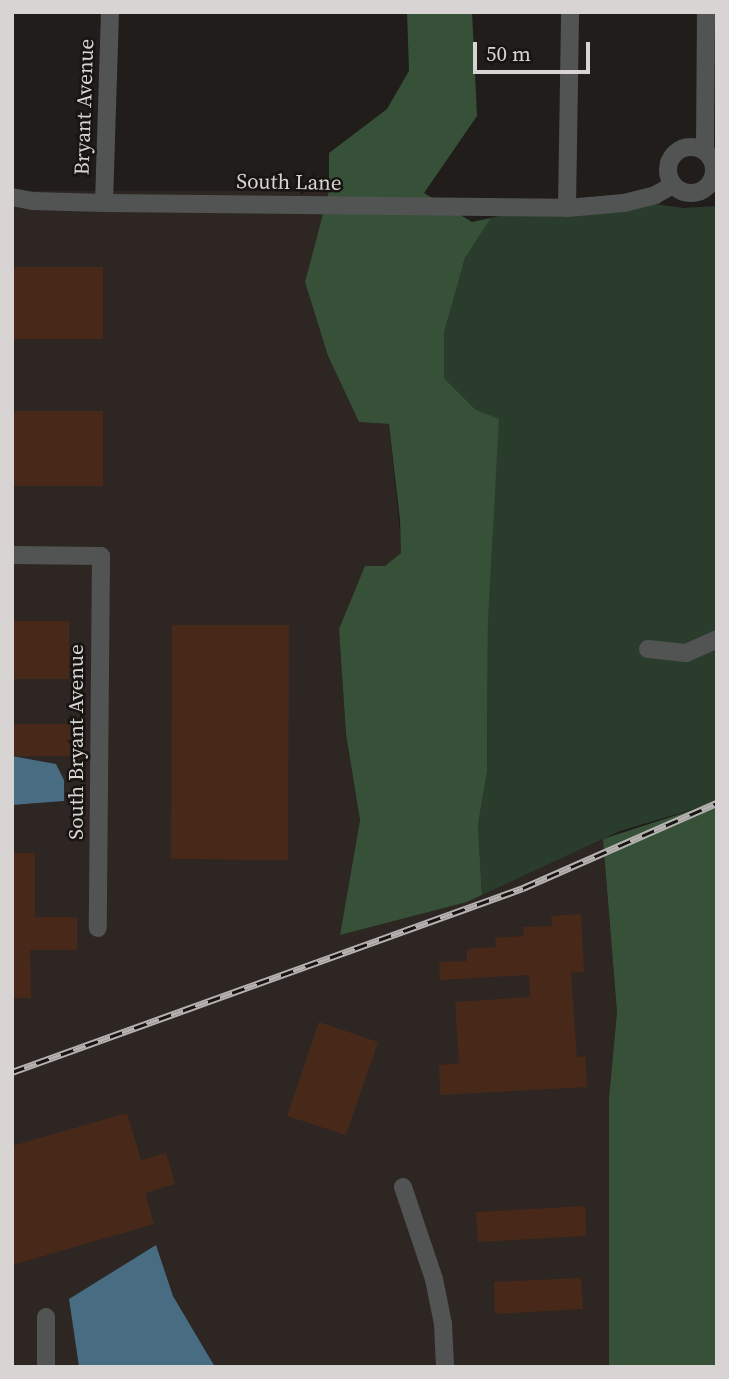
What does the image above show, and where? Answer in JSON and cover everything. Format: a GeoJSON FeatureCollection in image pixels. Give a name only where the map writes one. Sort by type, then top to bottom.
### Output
{"type":"FeatureCollection","features":[{"type":"Feature","properties":{"kind":"street","name":"Bryant Avenue"},"geometry":{"type":"LineString","coordinates":[[104,203],[110,12]]}},
{"type":"Feature","properties":{"kind":"street"},"geometry":{"type":"LineString","coordinates":[[566,208],[570,12]]}},
{"type":"Feature","properties":{"kind":"street"},"geometry":{"type":"LineString","coordinates":[[705,151],[706,12]]}},
{"type":"Feature","properties":{"kind":"street"},"geometry":{"type":"LineString","coordinates":[[691,147],[705,151],[711,157],[715,171],[709,186],[703,191],[687,193],[673,186],[668,171],[672,157],[691,147]]}},
{"type":"Feature","properties":{"kind":"street","name":"South Lane"},"geometry":{"type":"LineString","coordinates":[[12,197],[33,201],[104,203],[566,208],[624,203],[656,195],[673,186]]}},
{"type":"Feature","properties":{"kind":"street","name":"South Bryant Avenue"},"geometry":{"type":"LineString","coordinates":[[12,555],[101,556],[97,928]]}},
{"type":"Feature","properties":{"kind":"street"},"geometry":{"type":"LineString","coordinates":[[648,649],[686,653],[717,639]]}},
{"type":"Feature","properties":{"kind":"street"},"geometry":{"type":"LineString","coordinates":[[403,1186],[434,1279],[443,1324],[445,1367]]}},
{"type":"Feature","properties":{"kind":"street"},"geometry":{"type":"LineString","coordinates":[[46,1317],[46,1367]]}},
{"type":"Feature","properties":{"kind":"shaded area"},"geometry":{"type":"Polygon","coordinates":[[[12,191],[329,191],[305,282],[328,356],[359,422],[389,424],[402,553],[385,566],[366,566],[339,629],[346,734],[360,820],[340,935],[467,902],[603,839],[617,1012],[609,1098],[609,1367],[215,1367],[173,1296],[156,1246],[69,1299],[79,1367],[12,1367],[12,805],[64,801],[64,781],[56,764],[12,756],[12,191]]]}},
{"type":"Feature","properties":{"kind":"green space"},"geometry":{"type":"Polygon","coordinates":[[[407,12],[472,12],[477,116],[424,193],[472,222],[491,218],[465,258],[444,333],[444,378],[476,410],[499,419],[488,620],[487,772],[478,825],[482,895],[467,902],[340,935],[360,820],[346,734],[339,629],[365,566],[385,566],[401,553],[400,520],[389,424],[359,422],[328,356],[305,282],[329,191],[329,153],[387,109],[409,71],[407,12]]]}},
{"type":"Feature","properties":{"kind":"green space"},"geometry":{"type":"Polygon","coordinates":[[[601,197],[684,208],[717,206],[717,802],[620,831],[482,895],[478,825],[487,772],[488,620],[476,410],[444,378],[444,333],[465,258],[491,218],[558,201],[601,197]]]}},
{"type":"Feature","properties":{"kind":"green space"},"geometry":{"type":"Polygon","coordinates":[[[717,802],[717,1367],[609,1367],[609,1098],[617,1012],[603,839],[717,802]]]}},
{"type":"Feature","properties":{"kind":"water"},"geometry":{"type":"Polygon","coordinates":[[[12,756],[56,764],[64,780],[64,801],[12,805],[12,756]]]}},
{"type":"Feature","properties":{"kind":"water"},"geometry":{"type":"Polygon","coordinates":[[[156,1245],[173,1296],[215,1367],[79,1367],[69,1299],[156,1245]]]}},
{"type":"Feature","properties":{"kind":"building"},"geometry":{"type":"Polygon","coordinates":[[[12,267],[103,267],[103,339],[12,339],[12,267]]]}},
{"type":"Feature","properties":{"kind":"building"},"geometry":{"type":"Polygon","coordinates":[[[12,411],[103,411],[103,486],[12,486],[12,411]]]}},
{"type":"Feature","properties":{"kind":"building"},"geometry":{"type":"Polygon","coordinates":[[[12,621],[69,621],[69,679],[12,679],[12,621]]]}},
{"type":"Feature","properties":{"kind":"building"},"geometry":{"type":"Polygon","coordinates":[[[172,625],[289,625],[288,860],[171,859],[172,625]]]}},
{"type":"Feature","properties":{"kind":"building"},"geometry":{"type":"Polygon","coordinates":[[[12,724],[70,724],[70,756],[12,756],[12,724]]]}},
{"type":"Feature","properties":{"kind":"building"},"geometry":{"type":"Polygon","coordinates":[[[12,853],[35,853],[35,917],[77,917],[77,950],[30,950],[31,998],[12,998],[12,853]]]}},
{"type":"Feature","properties":{"kind":"building"},"geometry":{"type":"Polygon","coordinates":[[[581,914],[584,972],[571,973],[577,1057],[585,1056],[587,1087],[440,1095],[439,1065],[459,1063],[455,1002],[530,997],[529,975],[440,980],[439,962],[467,961],[467,949],[496,947],[495,938],[524,936],[523,927],[552,926],[551,916],[581,914]]]}},
{"type":"Feature","properties":{"kind":"building"},"geometry":{"type":"Polygon","coordinates":[[[319,1022],[378,1042],[346,1135],[287,1116],[319,1022]]]}},
{"type":"Feature","properties":{"kind":"building"},"geometry":{"type":"Polygon","coordinates":[[[127,1113],[141,1160],[166,1153],[175,1184],[145,1193],[154,1224],[12,1265],[12,1146],[127,1113]]]}},
{"type":"Feature","properties":{"kind":"building"},"geometry":{"type":"Polygon","coordinates":[[[585,1206],[586,1236],[478,1242],[476,1212],[585,1206]]]}},
{"type":"Feature","properties":{"kind":"building"},"geometry":{"type":"Polygon","coordinates":[[[581,1278],[583,1309],[495,1314],[494,1282],[581,1278]]]}},
{"type":"Feature","properties":{"kind":"railway"},"geometry":{"type":"LineString","coordinates":[[12,1072],[523,888],[717,803]]}}]}
